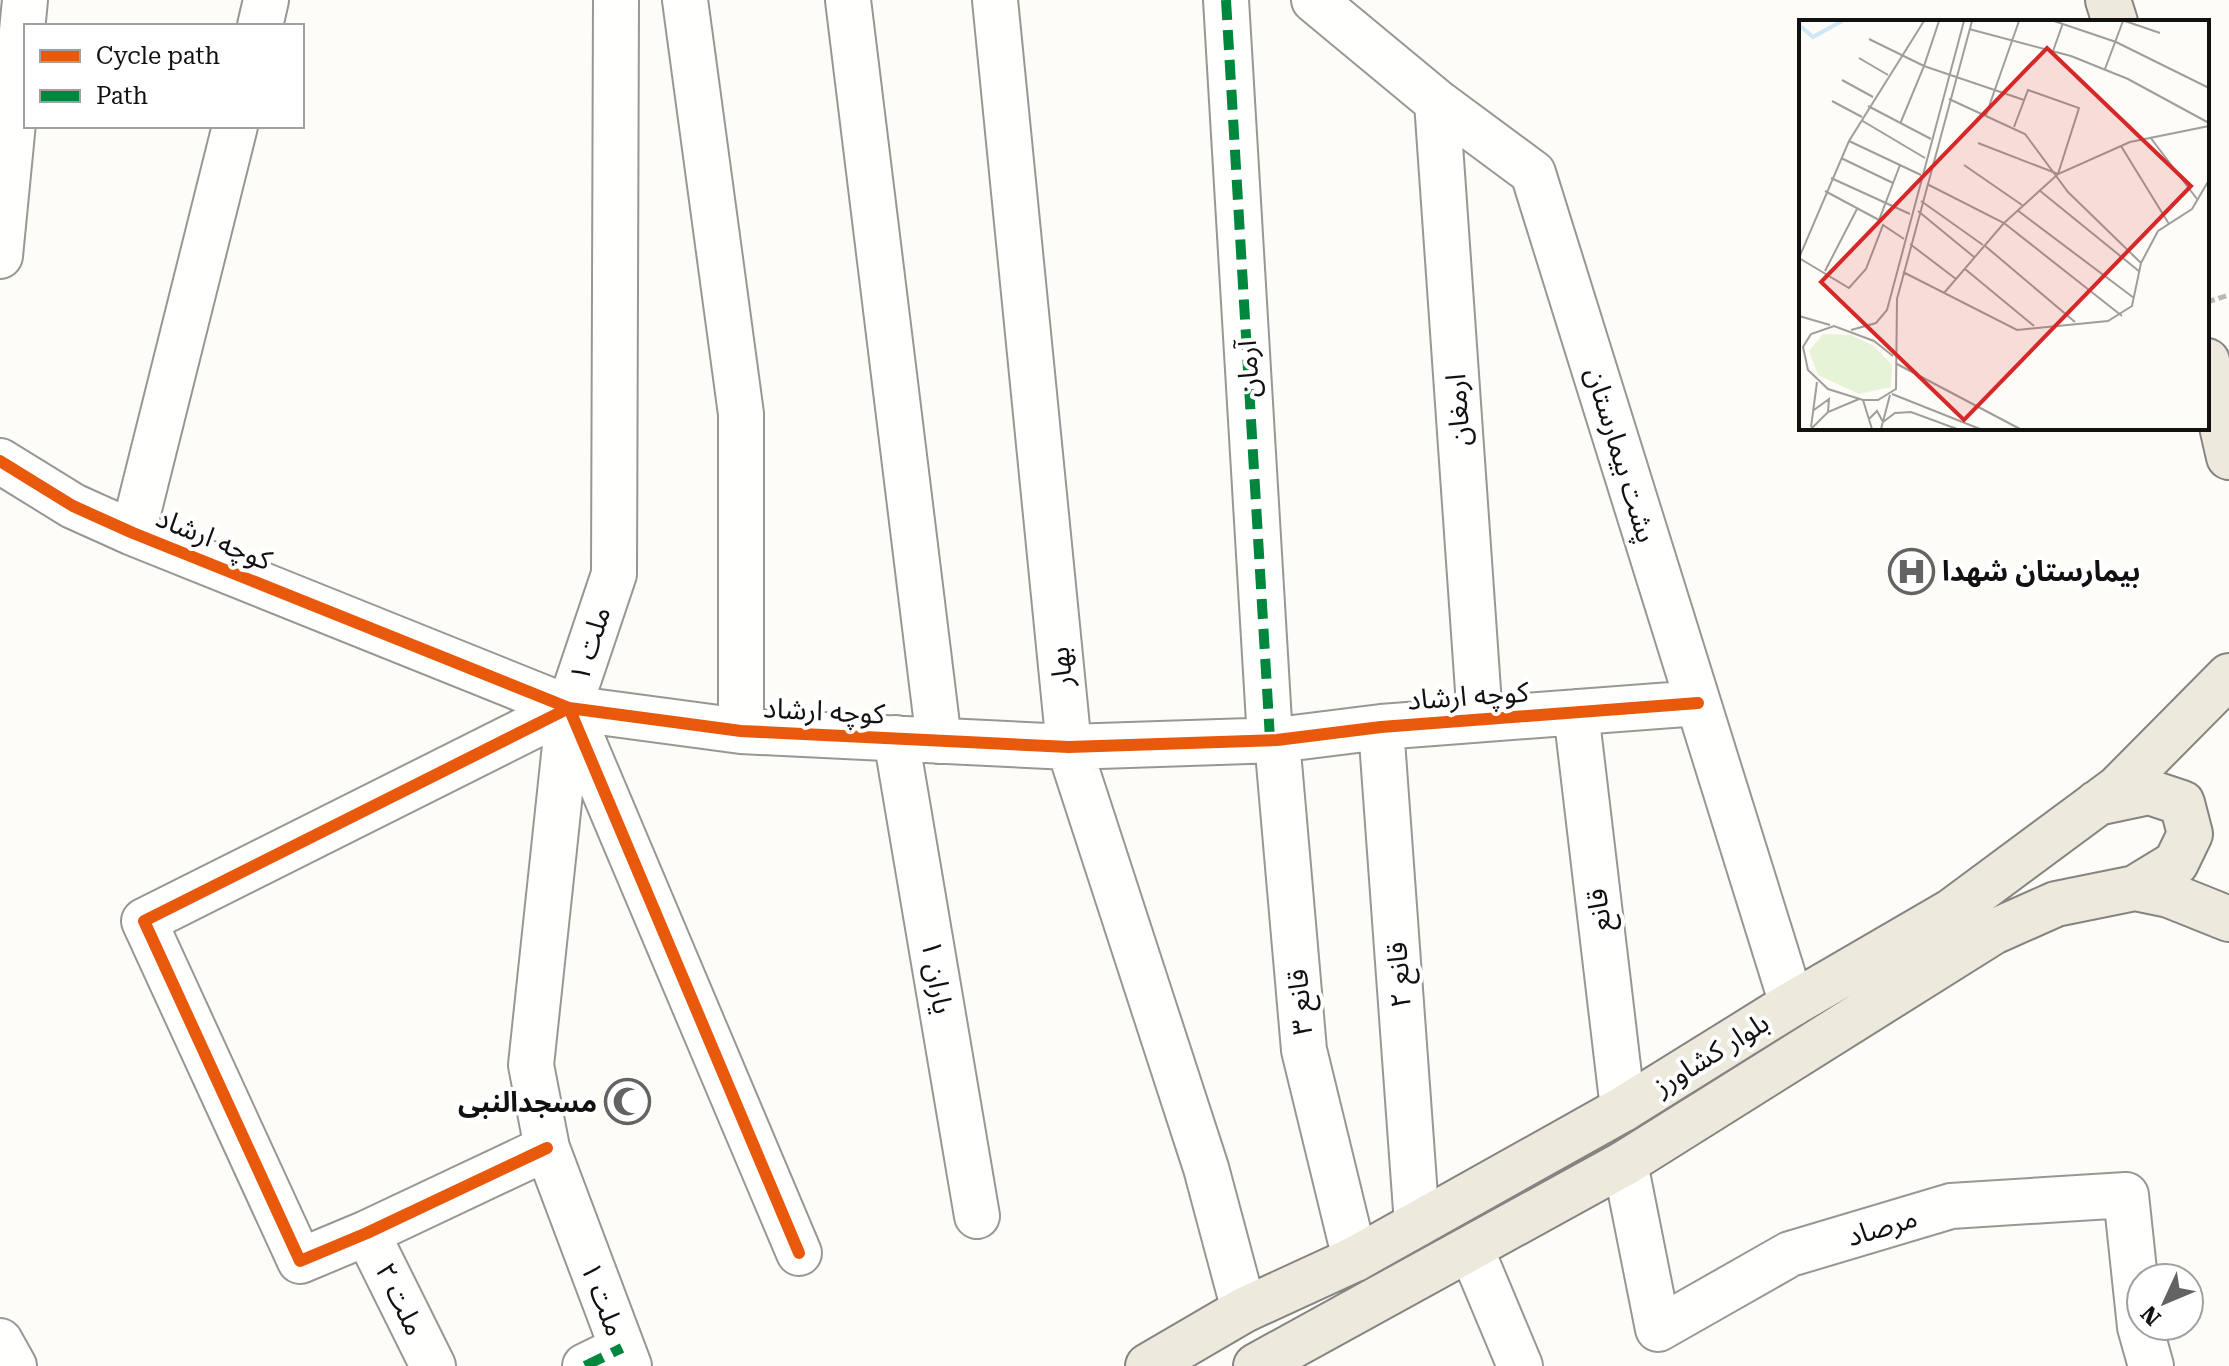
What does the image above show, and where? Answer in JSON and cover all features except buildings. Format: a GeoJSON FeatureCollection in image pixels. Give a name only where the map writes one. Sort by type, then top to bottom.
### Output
{"type":"FeatureCollection","features":[{"type":"Feature","properties":{"kind":"main road"},"geometry":{"type":"LineString","coordinates":[[2108,0],[2114,20]]}},
{"type":"Feature","properties":{"kind":"main road"},"geometry":{"type":"LineString","coordinates":[[2209,370],[2229,457]]}},
{"type":"Feature","properties":{"kind":"main road","name":"بلوار کشاورز"},"geometry":{"type":"LineString","coordinates":[[1148,1366],[1244,1310],[1355,1259],[1623,1109],[1792,1004],[1952,911],[2118,788],[2229,676]]}},
{"type":"Feature","properties":{"kind":"main road"},"geometry":{"type":"LineString","coordinates":[[2097,803],[2149,792],[2182,803],[2190,834],[2176,863],[2135,888]]}},
{"type":"Feature","properties":{"kind":"main road","name":"بلوار کشاورز"},"geometry":{"type":"LineString","coordinates":[[1256,1366],[1625,1163],[1993,932],[2056,904],[2135,888],[2169,895],[2229,919]]}},
{"type":"Feature","properties":{"kind":"street"},"geometry":{"type":"LineString","coordinates":[[0,256],[25,0]]}},
{"type":"Feature","properties":{"kind":"street"},"geometry":{"type":"LineString","coordinates":[[260,24],[266,0]]}},
{"type":"Feature","properties":{"kind":"street","name":"ملت ۱"},"geometry":{"type":"LineString","coordinates":[[612,1360],[547,1148],[531,1065],[569,708],[614,574],[616,0]]}},
{"type":"Feature","properties":{"kind":"street"},"geometry":{"type":"LineString","coordinates":[[685,0],[741,414],[741,731]]}},
{"type":"Feature","properties":{"kind":"street"},"geometry":{"type":"LineString","coordinates":[[848,0],[939,741]]}},
{"type":"Feature","properties":{"kind":"street","name":"بهار"},"geometry":{"type":"LineString","coordinates":[[995,0],[1069,747],[1206,1168],[1244,1310]]}},
{"type":"Feature","properties":{"kind":"street","name":"آرمان"},"geometry":{"type":"LineString","coordinates":[[1226,0],[1274,739]]}},
{"type":"Feature","properties":{"kind":"street","name":"پشت بیمارستان"},"geometry":{"type":"LineString","coordinates":[[1314,0],[1437,102],[1533,173],[1792,1004]]}},
{"type":"Feature","properties":{"kind":"street","name":"ارمغان"},"geometry":{"type":"LineString","coordinates":[[1437,102],[1480,719]]}},
{"type":"Feature","properties":{"kind":"street"},"geometry":{"type":"LineString","coordinates":[[133,533],[234,128]]}},
{"type":"Feature","properties":{"kind":"street","name":"کوچه ارشاد"},"geometry":{"type":"LineString","coordinates":[[0,461],[73,506],[133,533],[569,708],[741,731],[1069,747],[1274,739],[1381,727],[1698,703]]}},
{"type":"Feature","properties":{"kind":"street"},"geometry":{"type":"LineString","coordinates":[[547,1148],[367,1233],[300,1261],[144,921],[569,708],[799,1253]]}},
{"type":"Feature","properties":{"kind":"street","name":"قانع"},"geometry":{"type":"LineString","coordinates":[[1576,712],[1623,1109]]}},
{"type":"Feature","properties":{"kind":"street","name":"قانع ۲"},"geometry":{"type":"LineString","coordinates":[[1381,727],[1417,1224]]}},
{"type":"Feature","properties":{"kind":"street","name":"یاران ۱"},"geometry":{"type":"LineString","coordinates":[[896,738],[977,1216]]}},
{"type":"Feature","properties":{"kind":"street","name":"قانع ۳"},"geometry":{"type":"LineString","coordinates":[[1274,739],[1304,1050],[1355,1259]]}},
{"type":"Feature","properties":{"kind":"street","name":"مرصاد"},"geometry":{"type":"LineString","coordinates":[[1625,1163],[1658,1329],[1790,1254],[1936,1210],[1951,1206],[2126,1195],[2140,1327],[2151,1366]]}},
{"type":"Feature","properties":{"kind":"street","name":"ملت ۲"},"geometry":{"type":"LineString","coordinates":[[367,1233],[433,1366]]}},
{"type":"Feature","properties":{"kind":"street"},"geometry":{"type":"LineString","coordinates":[[1471,1249],[1520,1366]]}},
{"type":"Feature","properties":{"kind":"street"},"geometry":{"type":"LineString","coordinates":[[0,1341],[14,1366]]}},
{"type":"Feature","properties":{"kind":"path"},"geometry":{"type":"LineString","coordinates":[[2209,301],[2229,295]]}},
{"type":"Feature","properties":{"kind":"marked path"},"geometry":{"type":"LineString","coordinates":[[1226,0],[1270,739]]}},
{"type":"Feature","properties":{"kind":"marked path"},"geometry":{"type":"LineString","coordinates":[[585,1366],[622,1348]]}},
{"type":"Feature","properties":{"kind":"cycle path"},"geometry":{"type":"LineString","coordinates":[[0,461],[73,506],[133,533],[569,708],[741,731],[1069,747],[1277,740],[1381,727],[1698,703]]}},
{"type":"Feature","properties":{"kind":"cycle path"},"geometry":{"type":"LineString","coordinates":[[547,1148],[367,1233],[300,1261],[144,921],[569,708],[799,1253]]}},
{"type":"Feature","properties":{"kind":"place","name":"بیمارستان شهدا"},"geometry":{"type":"Point","coordinates":[1911,571]}},
{"type":"Feature","properties":{"kind":"place","name":"مسجدالنبی"},"geometry":{"type":"Point","coordinates":[628,1102]}}]}
